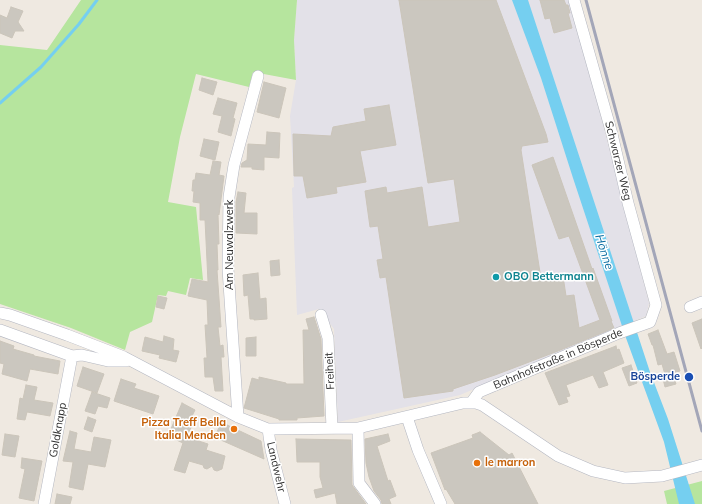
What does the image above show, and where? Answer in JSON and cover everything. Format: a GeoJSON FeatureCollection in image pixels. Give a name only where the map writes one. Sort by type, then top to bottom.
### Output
{"type":"FeatureCollection","features":[{"type":"Feature","properties":{"kind":"street","name":"Schwarzer Weg"},"geometry":{"type":"LineString","coordinates":[[574,0],[612,134],[628,203],[656,305],[645,323]]}},
{"type":"Feature","properties":{"kind":"street","name":"Am Neuwalzwerk"},"geometry":{"type":"LineString","coordinates":[[238,417],[228,269],[229,197],[234,165],[258,76]]}},
{"type":"Feature","properties":{"kind":"street"},"geometry":{"type":"LineString","coordinates":[[690,307],[702,302]]}},
{"type":"Feature","properties":{"kind":"street"},"geometry":{"type":"LineString","coordinates":[[0,313],[10,315],[67,335],[133,361],[238,417],[268,429],[358,428],[463,403],[471,403],[482,405],[558,456],[593,472],[624,478],[662,476],[702,465]]}},
{"type":"Feature","properties":{"kind":"street","name":"Freiheit"},"geometry":{"type":"LineString","coordinates":[[321,315],[328,338],[332,428]]}},
{"type":"Feature","properties":{"kind":"street","name":"Bahnhofstraße in Bösperde"},"geometry":{"type":"LineString","coordinates":[[471,403],[479,392],[645,323]]}},
{"type":"Feature","properties":{"kind":"street"},"geometry":{"type":"LineString","coordinates":[[0,330],[72,356],[82,355],[108,361],[133,361]]}},
{"type":"Feature","properties":{"kind":"street","name":"Goldknapp"},"geometry":{"type":"LineString","coordinates":[[44,504],[72,356]]}},
{"type":"Feature","properties":{"kind":"street"},"geometry":{"type":"LineString","coordinates":[[407,417],[418,450],[441,504]]}},
{"type":"Feature","properties":{"kind":"street"},"geometry":{"type":"LineString","coordinates":[[358,428],[358,483],[375,504]]}},
{"type":"Feature","properties":{"kind":"street","name":"Landwehr"},"geometry":{"type":"LineString","coordinates":[[268,429],[271,450],[285,504]]}},
{"type":"Feature","properties":{"kind":"shaded area"},"geometry":{"type":"Polygon","coordinates":[[[297,0],[571,0],[649,303],[646,316],[460,395],[338,422],[334,329],[319,309],[297,315],[292,188],[294,187],[290,116],[296,80],[294,40],[297,0]]]}},
{"type":"Feature","properties":{"kind":"green space"},"geometry":{"type":"Polygon","coordinates":[[[81,0],[297,0],[294,40],[296,80],[253,72],[249,87],[196,74],[180,137],[168,202],[196,207],[203,280],[190,278],[186,295],[168,291],[166,296],[158,295],[152,322],[130,332],[125,350],[71,328],[0,304],[0,45],[47,50],[81,0]]]}},
{"type":"Feature","properties":{"kind":"green space"},"geometry":{"type":"Polygon","coordinates":[[[702,481],[702,504],[667,504],[664,491],[702,481]]]}},
{"type":"Feature","properties":{"kind":"water","name":"Hönne"},"geometry":{"type":"Polygon","coordinates":[[[512,0],[528,0],[695,504],[679,504],[664,442],[626,338],[541,78],[512,0]]]}},
{"type":"Feature","properties":{"kind":"building"},"geometry":{"type":"Polygon","coordinates":[[[399,0],[496,0],[548,142],[522,146],[521,150],[541,279],[563,276],[566,296],[574,295],[579,328],[600,320],[569,236],[559,239],[532,165],[553,157],[614,328],[495,375],[453,389],[453,391],[404,398],[386,277],[380,278],[377,260],[383,259],[378,226],[370,227],[365,191],[386,187],[387,193],[422,187],[428,227],[460,222],[454,179],[428,183],[399,0]]]}},
{"type":"Feature","properties":{"kind":"building"},"geometry":{"type":"Polygon","coordinates":[[[540,0],[564,0],[566,5],[568,5],[570,13],[568,13],[572,28],[554,33],[550,18],[545,19],[540,0]]]}},
{"type":"Feature","properties":{"kind":"building"},"geometry":{"type":"Polygon","coordinates":[[[11,7],[23,11],[18,22],[24,31],[15,31],[12,38],[0,33],[0,15],[7,18],[11,7]]]}},
{"type":"Feature","properties":{"kind":"building"},"geometry":{"type":"Polygon","coordinates":[[[202,78],[217,82],[213,95],[199,90],[202,78]]]}},
{"type":"Feature","properties":{"kind":"building"},"geometry":{"type":"Polygon","coordinates":[[[264,82],[286,88],[279,118],[257,112],[264,82]]]}},
{"type":"Feature","properties":{"kind":"building"},"geometry":{"type":"Polygon","coordinates":[[[218,98],[237,103],[233,118],[235,119],[231,136],[218,132],[222,116],[213,114],[218,98]]]}},
{"type":"Feature","properties":{"kind":"building"},"geometry":{"type":"Polygon","coordinates":[[[389,105],[396,145],[360,151],[366,182],[336,187],[337,193],[307,198],[303,176],[294,176],[293,134],[331,136],[333,127],[366,121],[364,109],[389,105]]]}},
{"type":"Feature","properties":{"kind":"building"},"geometry":{"type":"Polygon","coordinates":[[[267,132],[280,133],[279,158],[264,157],[264,170],[252,169],[252,167],[241,167],[242,163],[247,160],[248,144],[266,145],[267,132]]]}},
{"type":"Feature","properties":{"kind":"building"},"geometry":{"type":"Polygon","coordinates":[[[204,139],[219,142],[215,160],[200,156],[204,139]]]}},
{"type":"Feature","properties":{"kind":"building"},"geometry":{"type":"Polygon","coordinates":[[[213,161],[221,162],[219,175],[224,176],[219,215],[218,214],[219,244],[217,244],[217,270],[221,327],[218,327],[220,346],[223,345],[224,357],[221,357],[223,391],[215,391],[213,377],[205,377],[204,358],[207,358],[205,325],[208,325],[207,300],[188,296],[192,279],[208,282],[205,220],[200,220],[200,203],[193,202],[194,191],[192,191],[193,180],[195,180],[196,173],[210,175],[213,161]]]}},
{"type":"Feature","properties":{"kind":"building"},"geometry":{"type":"Polygon","coordinates":[[[238,192],[246,193],[244,213],[257,213],[257,234],[236,233],[236,202],[238,192]]]}},
{"type":"Feature","properties":{"kind":"building"},"geometry":{"type":"Polygon","coordinates":[[[279,260],[280,275],[271,276],[270,261],[279,260]]]}},
{"type":"Feature","properties":{"kind":"building"},"geometry":{"type":"Polygon","coordinates":[[[258,273],[260,299],[266,298],[267,319],[254,320],[250,319],[248,295],[244,296],[243,275],[258,273]]]}},
{"type":"Feature","properties":{"kind":"building"},"geometry":{"type":"Polygon","coordinates":[[[158,296],[167,298],[164,309],[156,307],[158,296]]]}},
{"type":"Feature","properties":{"kind":"building"},"geometry":{"type":"Polygon","coordinates":[[[314,317],[321,339],[324,416],[297,418],[297,420],[279,420],[244,408],[252,378],[259,380],[259,377],[286,384],[304,384],[303,330],[309,330],[306,319],[314,317]]]}},
{"type":"Feature","properties":{"kind":"building"},"geometry":{"type":"Polygon","coordinates":[[[702,319],[702,348],[701,349],[692,323],[702,319]]]}},
{"type":"Feature","properties":{"kind":"building"},"geometry":{"type":"Polygon","coordinates":[[[658,330],[667,354],[674,352],[680,371],[672,373],[676,384],[665,387],[663,379],[666,378],[662,364],[658,365],[653,345],[648,334],[658,330]]]}},
{"type":"Feature","properties":{"kind":"building"},"geometry":{"type":"Polygon","coordinates":[[[164,336],[174,339],[173,350],[179,351],[176,362],[159,358],[160,355],[142,351],[145,337],[163,342],[164,336]]]}},
{"type":"Feature","properties":{"kind":"building"},"geometry":{"type":"Polygon","coordinates":[[[256,337],[256,356],[246,356],[246,338],[256,337]]]}},
{"type":"Feature","properties":{"kind":"building"},"geometry":{"type":"Polygon","coordinates":[[[0,341],[14,346],[13,349],[34,356],[60,361],[58,374],[30,369],[27,381],[2,374],[4,364],[0,363],[0,341]]]}},
{"type":"Feature","properties":{"kind":"building"},"geometry":{"type":"Polygon","coordinates":[[[616,346],[617,350],[619,349],[624,363],[603,372],[608,385],[599,388],[593,375],[566,385],[570,396],[566,397],[568,402],[559,405],[545,373],[616,346]]]}},
{"type":"Feature","properties":{"kind":"building"},"geometry":{"type":"Polygon","coordinates":[[[631,365],[637,383],[629,386],[622,368],[631,365]]]}},
{"type":"Feature","properties":{"kind":"building"},"geometry":{"type":"Polygon","coordinates":[[[83,367],[104,374],[97,393],[77,386],[83,367]]]}},
{"type":"Feature","properties":{"kind":"building"},"geometry":{"type":"Polygon","coordinates":[[[121,379],[136,384],[134,388],[159,396],[153,414],[114,401],[121,379]]]}},
{"type":"Feature","properties":{"kind":"building"},"geometry":{"type":"Polygon","coordinates":[[[26,385],[37,387],[34,400],[53,403],[50,416],[27,412],[25,420],[17,419],[20,398],[23,399],[26,385]]]}},
{"type":"Feature","properties":{"kind":"building"},"geometry":{"type":"Polygon","coordinates":[[[92,392],[110,398],[107,408],[98,406],[95,414],[85,411],[92,392]]]}},
{"type":"Feature","properties":{"kind":"building"},"geometry":{"type":"Polygon","coordinates":[[[182,403],[195,410],[189,422],[193,424],[186,437],[208,444],[206,450],[225,456],[222,469],[217,471],[214,470],[212,466],[207,469],[204,468],[203,465],[189,461],[185,473],[174,470],[183,443],[168,436],[182,403]]]}},
{"type":"Feature","properties":{"kind":"building"},"geometry":{"type":"Polygon","coordinates":[[[88,417],[96,420],[92,432],[84,429],[88,417]]]}},
{"type":"Feature","properties":{"kind":"building"},"geometry":{"type":"Polygon","coordinates":[[[225,424],[261,441],[264,459],[214,437],[220,426],[223,428],[225,424]]]}},
{"type":"Feature","properties":{"kind":"building"},"geometry":{"type":"Polygon","coordinates":[[[70,431],[77,433],[74,449],[91,452],[94,437],[111,440],[105,467],[88,464],[83,490],[69,487],[73,462],[63,461],[70,431]]]}},
{"type":"Feature","properties":{"kind":"building"},"geometry":{"type":"Polygon","coordinates":[[[480,432],[509,455],[512,453],[538,504],[455,504],[446,489],[445,490],[431,453],[473,438],[472,435],[480,432]]]}},
{"type":"Feature","properties":{"kind":"building"},"geometry":{"type":"Polygon","coordinates":[[[5,434],[19,436],[15,457],[2,455],[5,434]]]}},
{"type":"Feature","properties":{"kind":"building"},"geometry":{"type":"Polygon","coordinates":[[[388,434],[390,441],[377,446],[388,481],[390,480],[396,496],[389,499],[391,504],[382,504],[381,500],[374,491],[369,477],[366,463],[365,439],[388,434]]]}},
{"type":"Feature","properties":{"kind":"building"},"geometry":{"type":"Polygon","coordinates":[[[296,439],[351,440],[352,485],[366,504],[337,504],[335,493],[316,498],[314,490],[323,488],[320,477],[320,462],[297,462],[296,439]]]}},
{"type":"Feature","properties":{"kind":"building"},"geometry":{"type":"Polygon","coordinates":[[[22,458],[42,461],[34,501],[19,498],[25,469],[21,468],[22,458]]]}},
{"type":"Feature","properties":{"kind":"building"},"geometry":{"type":"Polygon","coordinates":[[[57,494],[72,497],[70,504],[55,504],[57,494]]]}},
{"type":"Feature","properties":{"kind":"waterway"},"geometry":{"type":"LineString","coordinates":[[0,103],[41,67],[79,24],[97,0]]}},
{"type":"Feature","properties":{"kind":"railway"},"geometry":{"type":"LineString","coordinates":[[586,0],[702,431]]}},
{"type":"Feature","properties":{"kind":"place","name":"OBO Bettermann"},"geometry":{"type":"Point","coordinates":[496,277]}},
{"type":"Feature","properties":{"kind":"place","name":"Bösperde"},"geometry":{"type":"Point","coordinates":[689,377]}},
{"type":"Feature","properties":{"kind":"place","name":"Pizza Treff Bella Italia Menden"},"geometry":{"type":"Point","coordinates":[234,429]}},
{"type":"Feature","properties":{"kind":"place","name":"le marron"},"geometry":{"type":"Point","coordinates":[477,463]}}]}
